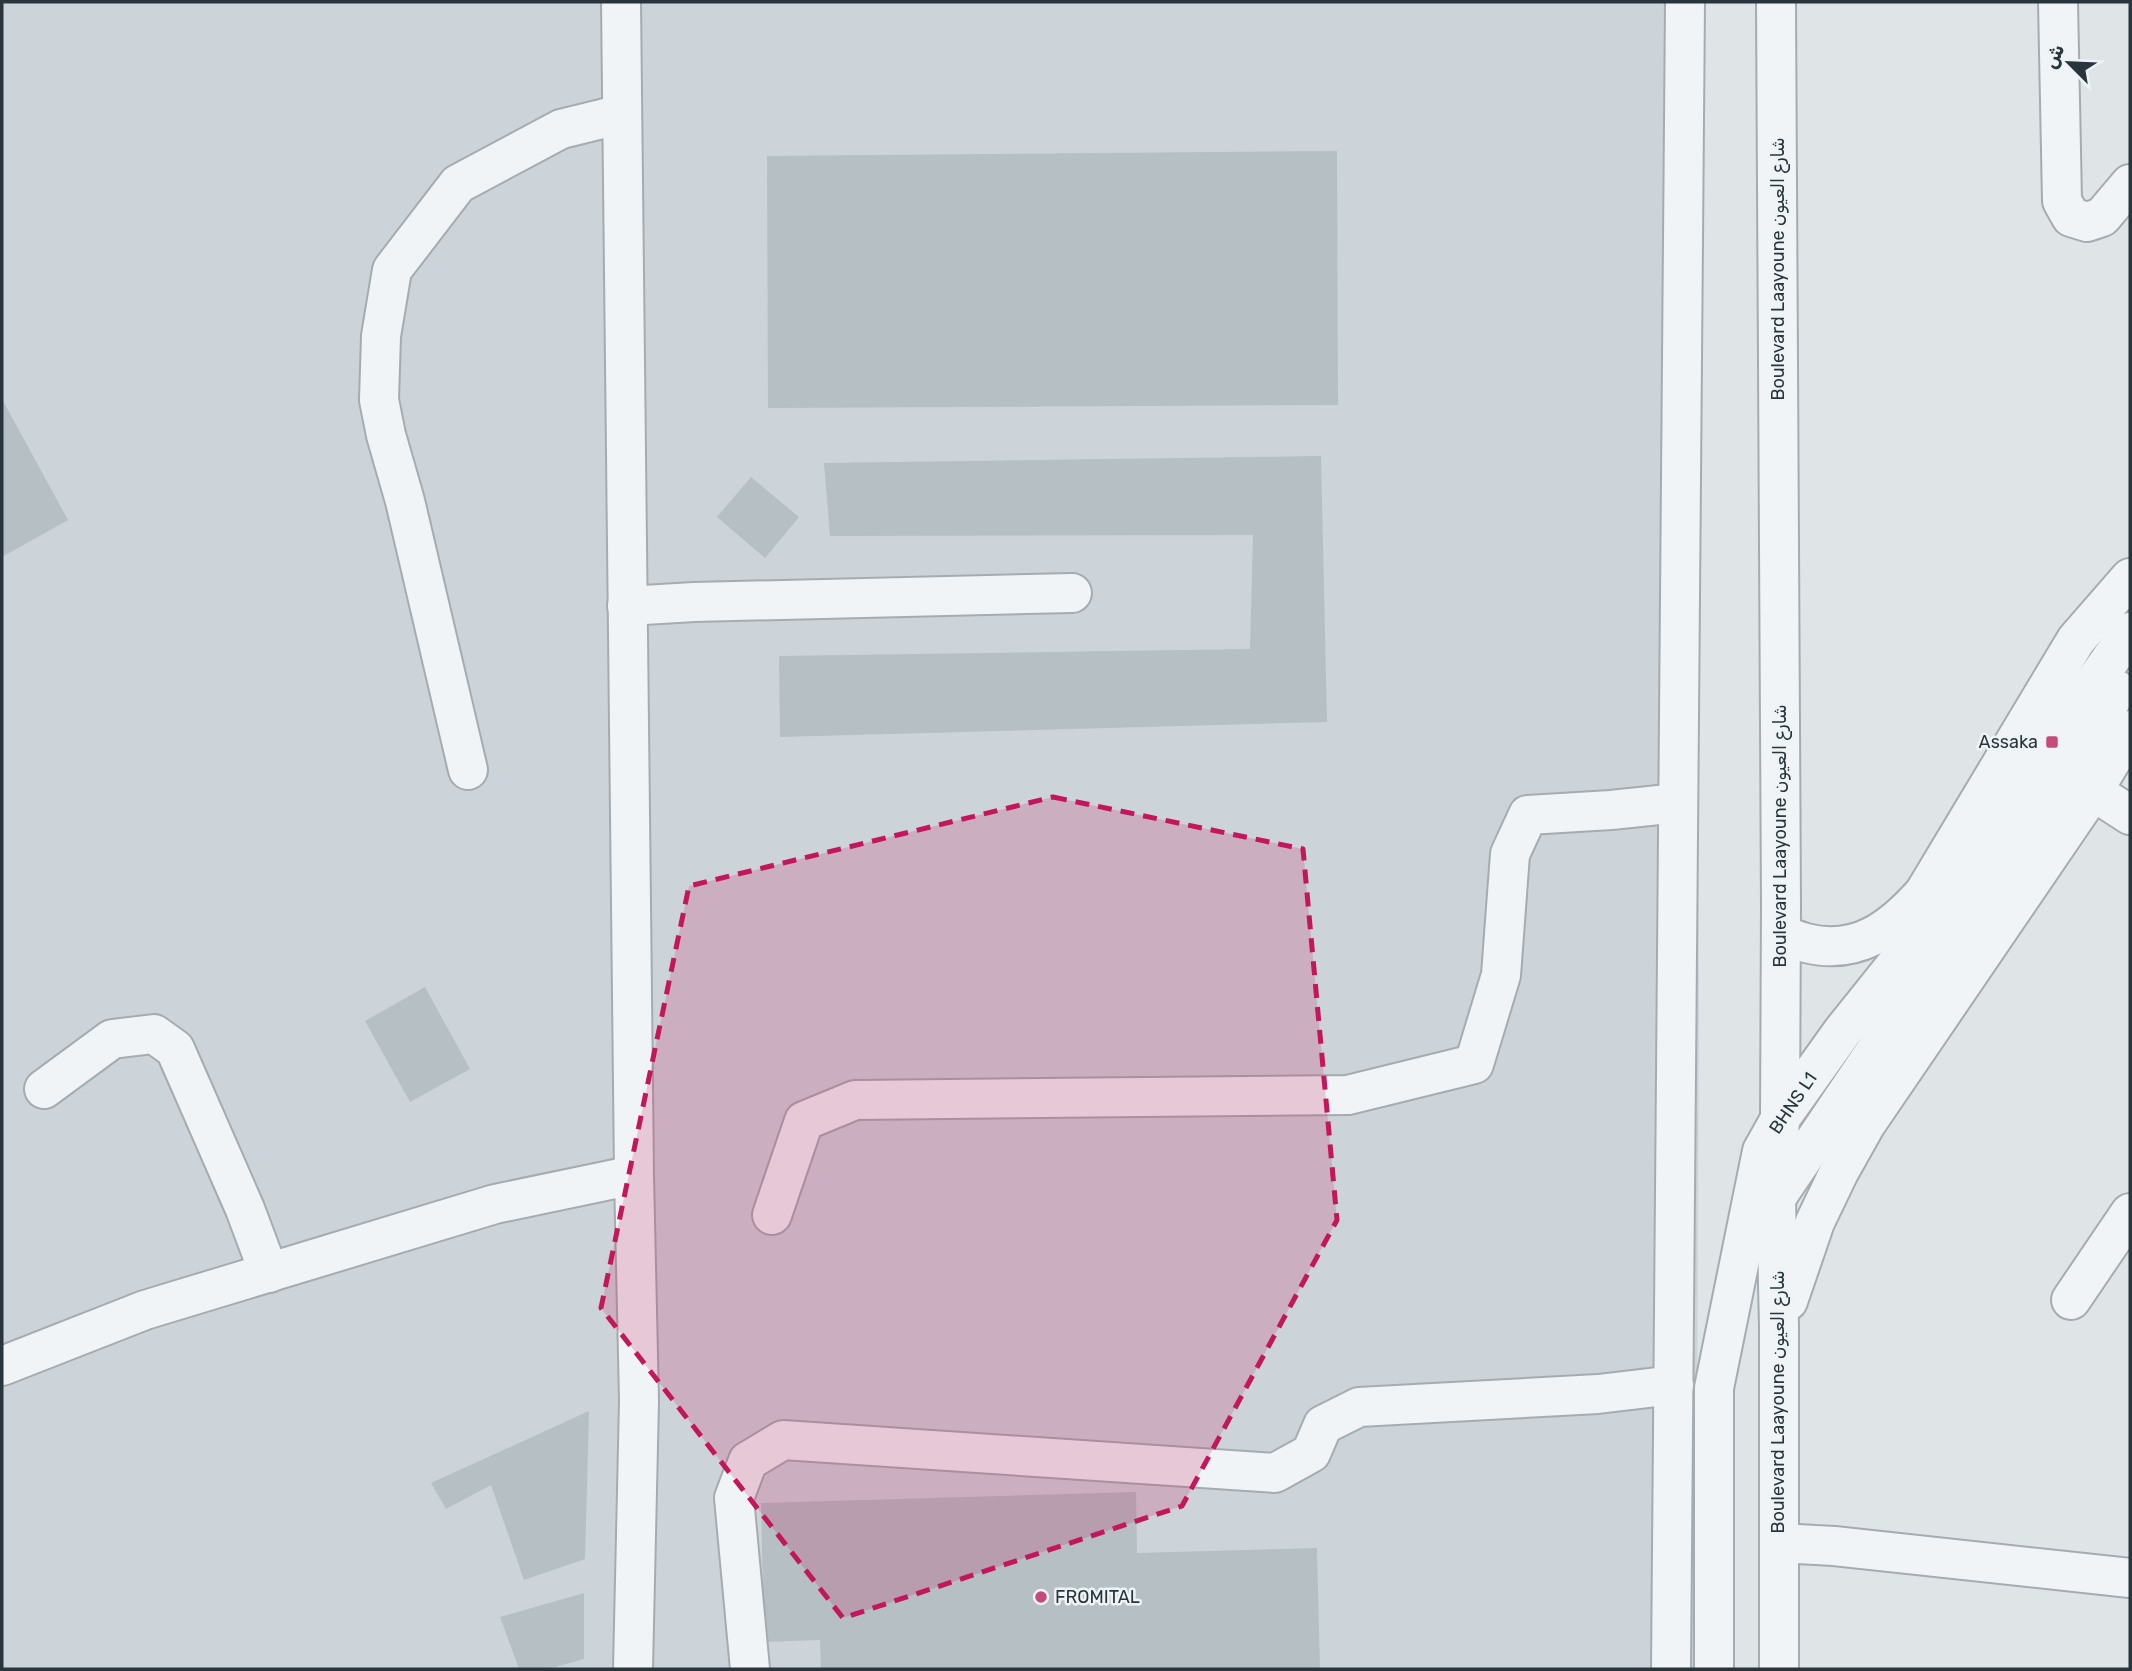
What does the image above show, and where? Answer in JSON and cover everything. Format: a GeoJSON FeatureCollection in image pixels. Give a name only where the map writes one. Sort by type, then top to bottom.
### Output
{"type":"FeatureCollection","features":[{"type":"Feature","properties":{"kind":"street"},"geometry":{"type":"LineString","coordinates":[[621,2],[639,1401],[633,1669]]}},
{"type":"Feature","properties":{"kind":"street"},"geometry":{"type":"LineString","coordinates":[[1671,1669],[1685,2]]}},
{"type":"Feature","properties":{"kind":"street","name":"Boulevard Laayoune شارع العيون"},"geometry":{"type":"LineString","coordinates":[[1776,2],[1781,934],[1780,1119],[1776,1199],[1779,1326],[1779,1669]]}},
{"type":"Feature","properties":{"kind":"street"},"geometry":{"type":"LineString","coordinates":[[2058,2],[2062,201],[2071,217],[2087,222],[2102,217],[2130,184]]}},
{"type":"Feature","properties":{"kind":"street"},"geometry":{"type":"LineString","coordinates":[[468,770],[379,400],[381,336],[392,270],[458,184],[561,129],[622,114]]}},
{"type":"Feature","properties":{"kind":"street"},"geometry":{"type":"LineString","coordinates":[[1781,934],[1807,943],[1834,946],[1861,942],[1886,930],[1907,913],[1924,893],[2076,640],[2130,578]]}},
{"type":"Feature","properties":{"kind":"street"},"geometry":{"type":"LineString","coordinates":[[627,606],[1072,593]]}},
{"type":"Feature","properties":{"kind":"street","name":"BHNS L1"},"geometry":{"type":"LineString","coordinates":[[1714,1669],[1714,1388],[1762,1151],[1780,1119],[1842,1032],[1906,952],[2003,818],[2084,695],[2130,632]]}},
{"type":"Feature","properties":{"kind":"street"},"geometry":{"type":"LineString","coordinates":[[1725,1669],[1726,1382],[1776,1199],[1966,917],[2033,825],[2130,669]]}},
{"type":"Feature","properties":{"kind":"street"},"geometry":{"type":"LineString","coordinates":[[1779,1326],[1815,1222],[1866,1124],[2093,790],[2130,730]]}},
{"type":"Feature","properties":{"kind":"street"},"geometry":{"type":"LineString","coordinates":[[2093,790],[2130,815]]}},
{"type":"Feature","properties":{"kind":"street"},"geometry":{"type":"LineString","coordinates":[[772,1215],[804,1121],[855,1100],[1349,1095],[1474,1064],[1500,975],[1510,854],[1528,815],[1678,803]]}},
{"type":"Feature","properties":{"kind":"street"},"geometry":{"type":"LineString","coordinates":[[44,1089],[112,1039],[154,1034],[175,1049],[245,1209],[269,1273]]}},
{"type":"Feature","properties":{"kind":"street"},"geometry":{"type":"LineString","coordinates":[[2,1366],[145,1310],[495,1203],[634,1175]]}},
{"type":"Feature","properties":{"kind":"street"},"geometry":{"type":"LineString","coordinates":[[2071,1300],[2130,1213]]}},
{"type":"Feature","properties":{"kind":"street"},"geometry":{"type":"LineString","coordinates":[[750,1669],[734,1498],[748,1461],[783,1440],[1275,1473],[1311,1453],[1323,1425],[1359,1407],[1598,1394],[1674,1385]]}},
{"type":"Feature","properties":{"kind":"street"},"geometry":{"type":"LineString","coordinates":[[1779,1543],[1834,1546],[2130,1578]]}},
{"type":"Feature","properties":{"kind":"highlighted area"},"geometry":{"type":"Polygon","coordinates":[[[1053,797],[1303,849],[1337,1220],[1182,1506],[843,1618],[601,1308],[689,886],[1053,797]]]}},
{"type":"Feature","properties":{"kind":"shaded area"},"geometry":{"type":"Polygon","coordinates":[[[2,2],[1693,2],[1699,1015],[1696,1669],[2,1669],[2,2]]]}},
{"type":"Feature","properties":{"kind":"building"},"geometry":{"type":"Polygon","coordinates":[[[1337,151],[1338,405],[768,408],[767,156],[1337,151]]]}},
{"type":"Feature","properties":{"kind":"building"},"geometry":{"type":"Polygon","coordinates":[[[2,399],[68,520],[2,557],[2,399]]]}},
{"type":"Feature","properties":{"kind":"building"},"geometry":{"type":"Polygon","coordinates":[[[1321,456],[1327,722],[780,737],[779,656],[1250,649],[1253,535],[830,536],[824,463],[1321,456]]]}},
{"type":"Feature","properties":{"kind":"building"},"geometry":{"type":"Polygon","coordinates":[[[751,477],[799,517],[765,558],[717,517],[751,477]]]}},
{"type":"Feature","properties":{"kind":"building"},"geometry":{"type":"Polygon","coordinates":[[[425,987],[470,1069],[410,1102],[365,1021],[425,987]]]}},
{"type":"Feature","properties":{"kind":"building"},"geometry":{"type":"Polygon","coordinates":[[[589,1411],[585,1559],[524,1580],[491,1485],[446,1509],[431,1483],[589,1411]]]}},
{"type":"Feature","properties":{"kind":"building","name":"FROMITAL"},"geometry":{"type":"Polygon","coordinates":[[[1136,1492],[1137,1553],[1317,1548],[1320,1669],[821,1669],[820,1640],[764,1642],[761,1503],[1136,1492]]]}},
{"type":"Feature","properties":{"kind":"building"},"geometry":{"type":"Polygon","coordinates":[[[584,1593],[584,1659],[548,1669],[519,1669],[500,1617],[584,1593]]]}},
{"type":"Feature","properties":{"kind":"place","name":"Assaka"},"geometry":{"type":"Point","coordinates":[2052,742]}},
{"type":"Feature","properties":{"kind":"place","name":"FROMITAL"},"geometry":{"type":"Point","coordinates":[1041,1597]}}]}
